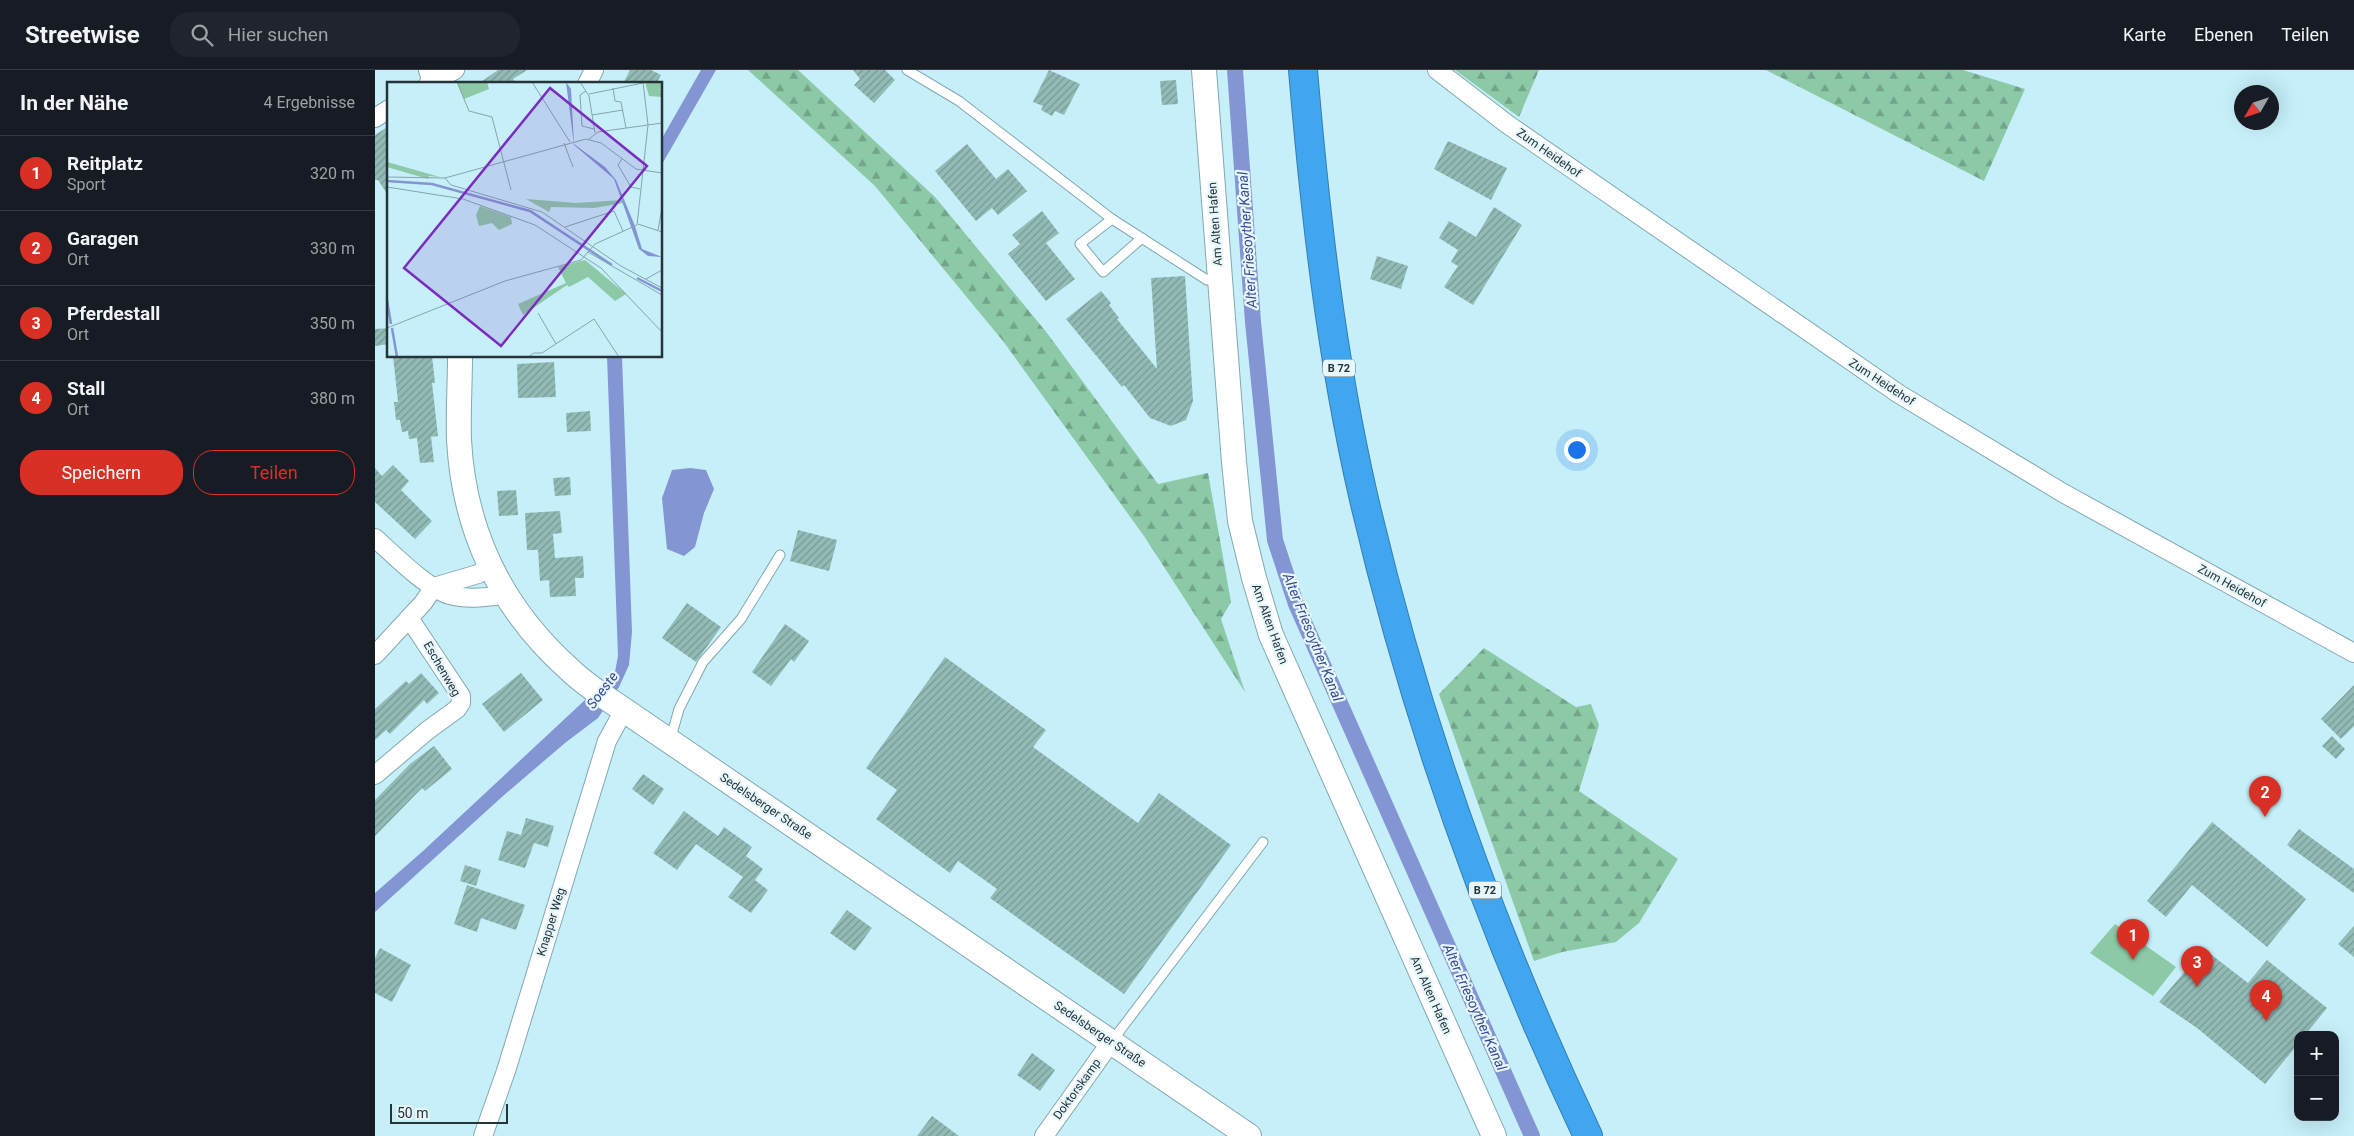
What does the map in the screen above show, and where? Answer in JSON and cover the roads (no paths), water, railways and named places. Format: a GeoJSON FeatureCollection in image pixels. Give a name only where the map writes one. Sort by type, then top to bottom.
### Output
{"type":"FeatureCollection","features":[{"type":"Feature","properties":{"kind":"highway","name":"B 72"},"geometry":{"type":"LineString","coordinates":[[1303,70],[1311,172],[1331,326],[1363,494],[1406,662],[1436,757],[1526,1000],[1587,1136]]}},
{"type":"Feature","properties":{"kind":"street"},"geometry":{"type":"LineString","coordinates":[[588,82],[594,70]]}},
{"type":"Feature","properties":{"kind":"street","name":"Am Alten Hafen"},"geometry":{"type":"LineString","coordinates":[[1204,70],[1234,462],[1241,521],[1254,578],[1271,635],[1494,1136]]}},
{"type":"Feature","properties":{"kind":"street","name":"Zum Heidehof"},"geometry":{"type":"LineString","coordinates":[[1437,70],[1507,124],[1899,394],[2063,493],[2354,653]]}},
{"type":"Feature","properties":{"kind":"street"},"geometry":{"type":"LineString","coordinates":[[375,118],[387,110]]}},
{"type":"Feature","properties":{"kind":"street","name":"Sedelsberger Straße"},"geometry":{"type":"LineString","coordinates":[[460,358],[459,440],[466,493],[477,534],[505,595],[520,617],[545,647],[585,682],[620,707],[1249,1136]]}},
{"type":"Feature","properties":{"kind":"street"},"geometry":{"type":"LineString","coordinates":[[375,538],[412,571],[448,595],[468,598],[505,595]]}},
{"type":"Feature","properties":{"kind":"street"},"geometry":{"type":"LineString","coordinates":[[375,655],[434,587],[478,574],[491,567]]}},
{"type":"Feature","properties":{"kind":"street","name":"Eschenweg"},"geometry":{"type":"LineString","coordinates":[[375,775],[461,704],[461,696],[409,618]]}},
{"type":"Feature","properties":{"kind":"street","name":"Knapper Weg"},"geometry":{"type":"LineString","coordinates":[[483,1136],[506,1071],[607,741],[620,707]]}},
{"type":"Feature","properties":{"kind":"street","name":"Doktorskamp"},"geometry":{"type":"LineString","coordinates":[[1043,1136],[1111,1042]]}},
{"type":"Feature","properties":{"kind":"lane"},"geometry":{"type":"LineString","coordinates":[[907,70],[959,101],[1112,219],[1207,280],[1219,280]]}},
{"type":"Feature","properties":{"kind":"lane"},"geometry":{"type":"LineString","coordinates":[[1112,219],[1081,244],[1103,272],[1142,238]]}},
{"type":"Feature","properties":{"kind":"lane"},"geometry":{"type":"LineString","coordinates":[[670,741],[679,709],[703,662],[741,619],[780,555]]}},
{"type":"Feature","properties":{"kind":"lane"},"geometry":{"type":"LineString","coordinates":[[1111,1042],[1263,842]]}},
{"type":"Feature","properties":{"kind":"water"},"geometry":{"type":"Polygon","coordinates":[[[701,70],[716,70],[663,163],[663,136],[701,70]]]}},
{"type":"Feature","properties":{"kind":"water","name":"Soeste"},"geometry":{"type":"Polygon","coordinates":[[[607,358],[622,358],[632,632],[629,665],[619,687],[598,718],[565,743],[503,796],[375,912],[375,893],[423,851],[615,672],[618,656],[607,358]]]}},
{"type":"Feature","properties":{"kind":"water"},"geometry":{"type":"Polygon","coordinates":[[[690,468],[706,470],[714,489],[704,513],[695,547],[684,556],[667,549],[662,498],[672,470],[690,468]]]}},
{"type":"Feature","properties":{"kind":"waterway","name":"Alter Friesoyther Kanal"},"geometry":{"type":"LineString","coordinates":[[1235,70],[1253,322],[1275,540],[1296,604],[1532,1136]]}},
{"type":"Feature","properties":{"kind":"place","name":"Garagen"},"geometry":{"type":"Point","coordinates":[2265,817]}},
{"type":"Feature","properties":{"kind":"place","name":"Reitplatz"},"geometry":{"type":"Point","coordinates":[2133,960]}},
{"type":"Feature","properties":{"kind":"place","name":"Pferdestall"},"geometry":{"type":"Point","coordinates":[2197,987]}},
{"type":"Feature","properties":{"kind":"place","name":"Stall"},"geometry":{"type":"Point","coordinates":[2266,1021]}}]}
